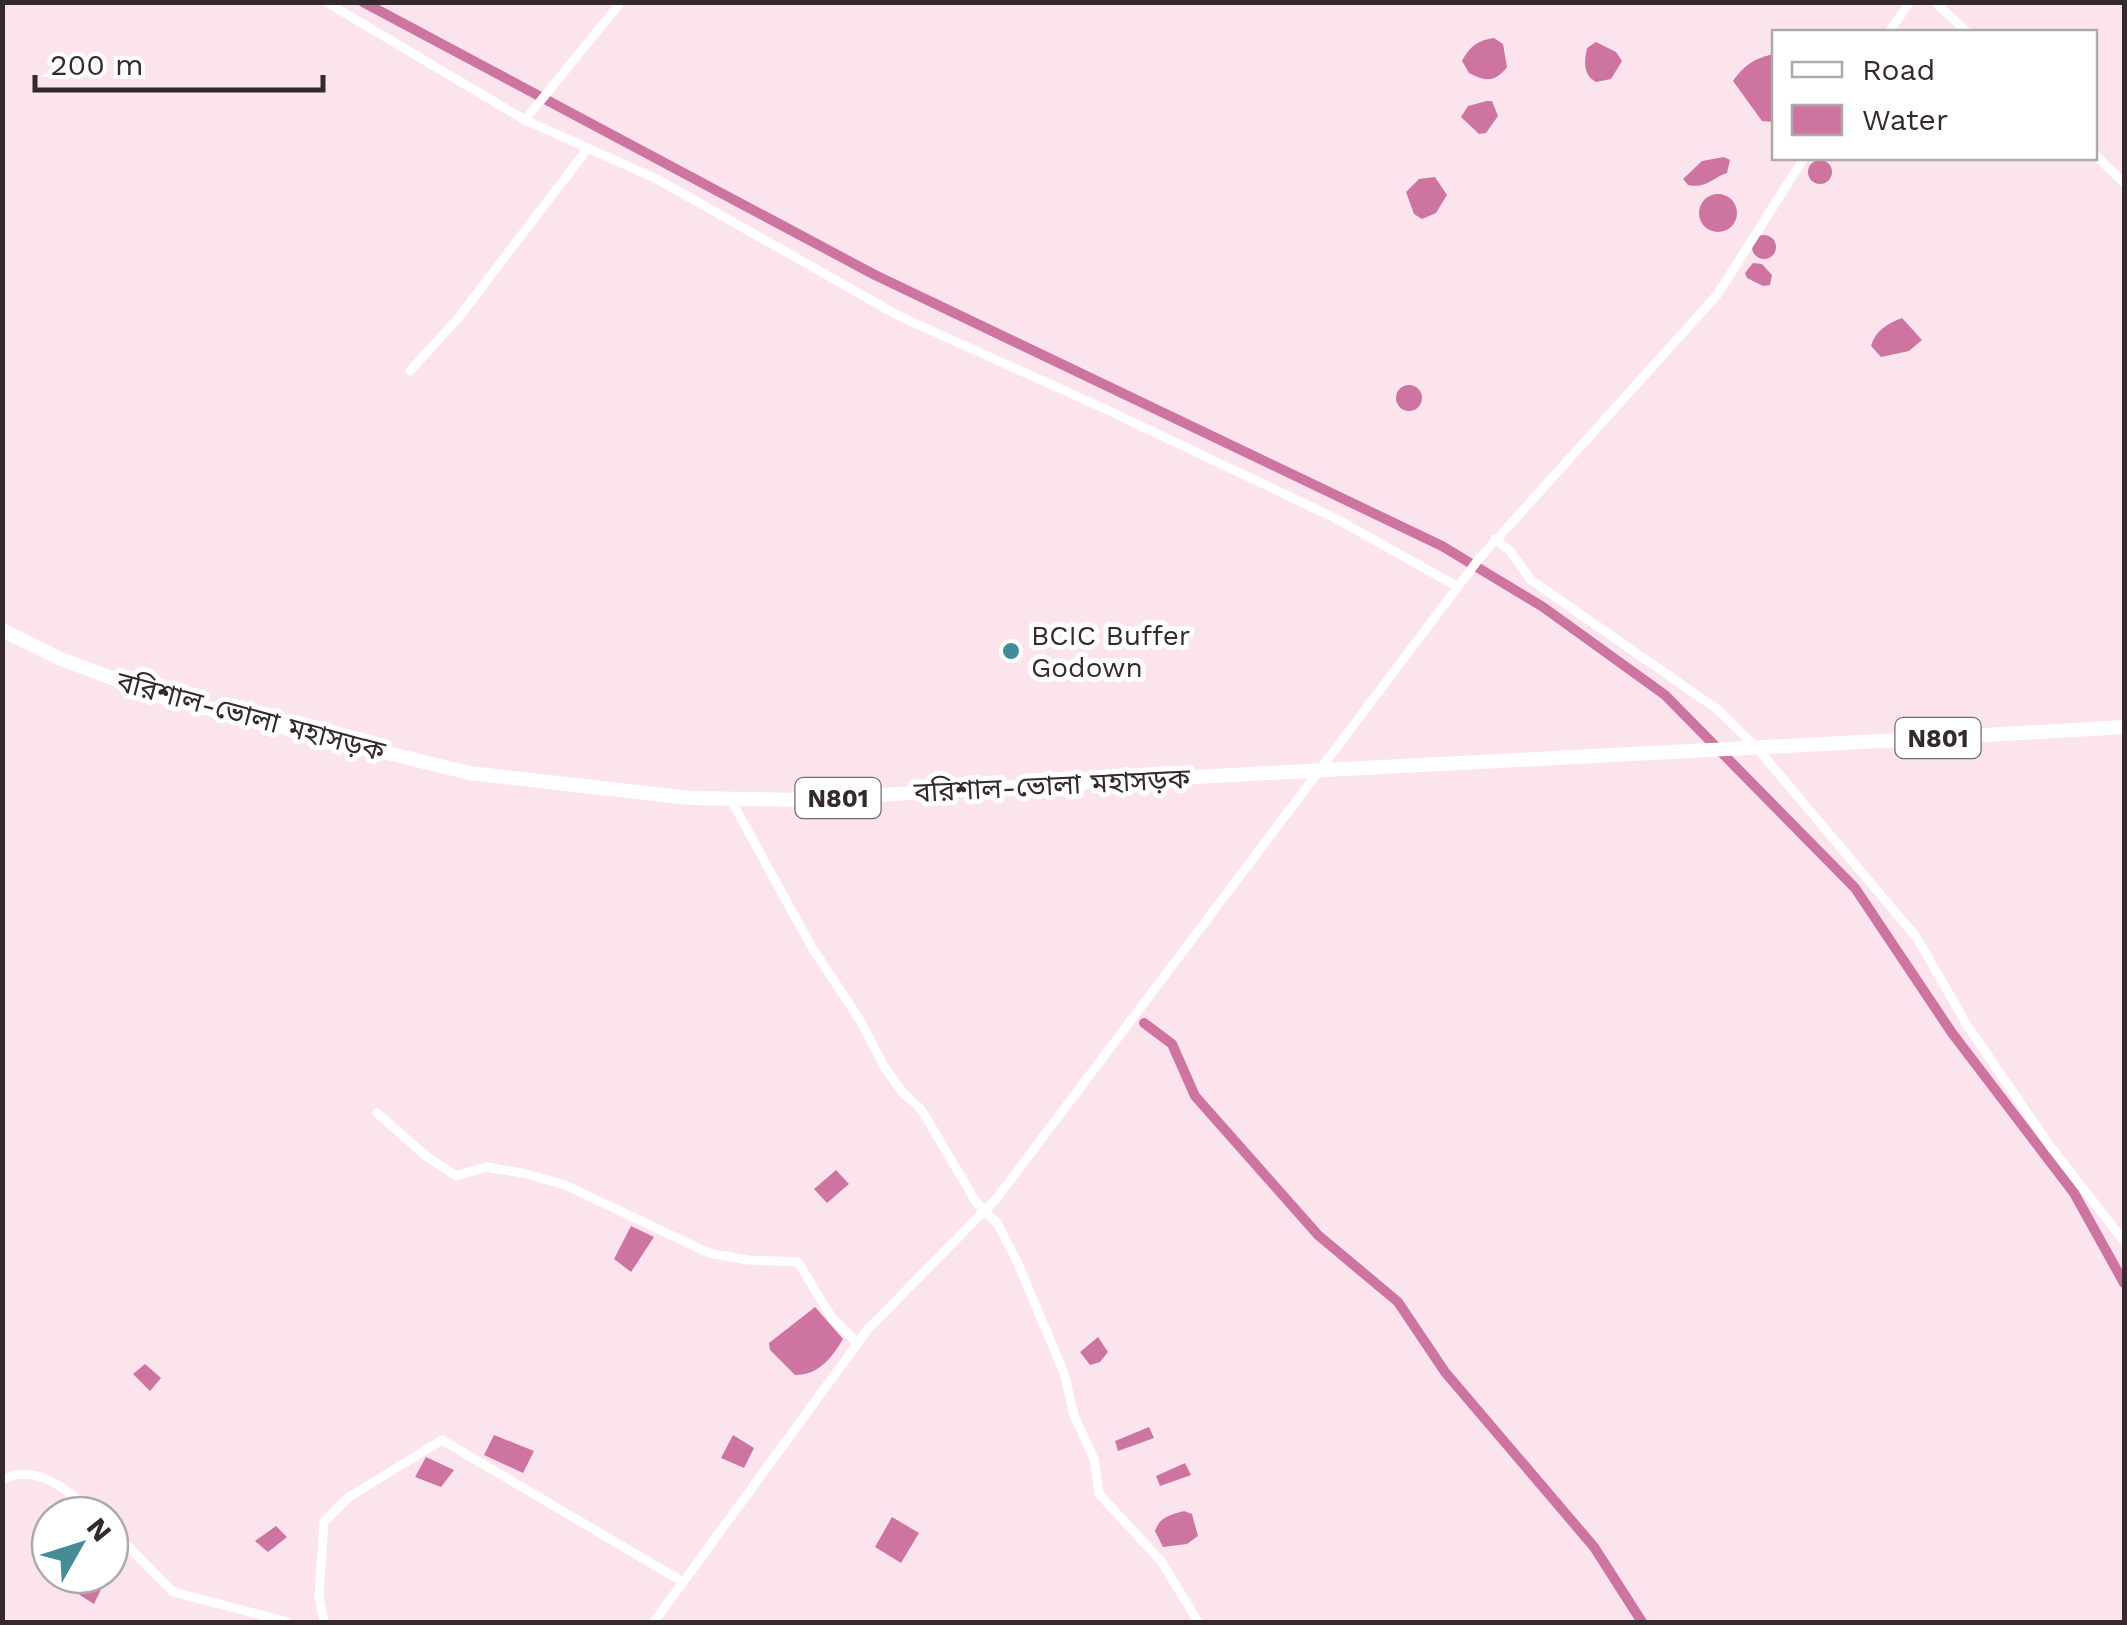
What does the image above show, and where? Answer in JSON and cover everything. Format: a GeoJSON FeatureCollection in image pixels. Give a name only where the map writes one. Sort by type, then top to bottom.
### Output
{"type":"FeatureCollection","features":[{"type":"Feature","properties":{"kind":"highway","name":"বরিশাল-ভোলা মহাসড়ক"},"geometry":{"type":"LineString","coordinates":[[2,630],[61,659],[168,699],[469,774],[731,800],[803,800],[2124,727]]}},
{"type":"Feature","properties":{"kind":"street"},"geometry":{"type":"LineString","coordinates":[[326,2],[525,120],[657,179],[899,316],[1336,518],[1460,584]]}},
{"type":"Feature","properties":{"kind":"street"},"geometry":{"type":"LineString","coordinates":[[525,120],[620,2]]}},
{"type":"Feature","properties":{"kind":"street"},"geometry":{"type":"LineString","coordinates":[[1890,30],[1910,2]]}},
{"type":"Feature","properties":{"kind":"street"},"geometry":{"type":"LineString","coordinates":[[1935,2],[1965,30]]}},
{"type":"Feature","properties":{"kind":"street"},"geometry":{"type":"LineString","coordinates":[[410,371],[459,317],[588,148]]}},
{"type":"Feature","properties":{"kind":"street"},"geometry":{"type":"LineString","coordinates":[[2097,157],[2124,183]]}},
{"type":"Feature","properties":{"kind":"street"},"geometry":{"type":"LineString","coordinates":[[654,1622],[868,1328],[984,1210],[1495,538],[1717,295],[1803,160]]}},
{"type":"Feature","properties":{"kind":"street"},"geometry":{"type":"LineString","coordinates":[[1495,538],[1531,580],[1717,709],[1754,748],[1917,938],[1967,1026],[2050,1146],[2124,1241]]}},
{"type":"Feature","properties":{"kind":"street"},"geometry":{"type":"LineString","coordinates":[[731,800],[811,946],[860,1020],[885,1068],[921,1109],[976,1202],[997,1223],[1064,1373],[1074,1415],[1094,1459],[1099,1494],[1161,1560],[1198,1622]]}},
{"type":"Feature","properties":{"kind":"street"},"geometry":{"type":"LineString","coordinates":[[377,1113],[456,1176],[486,1167],[522,1173],[565,1185],[709,1252],[748,1260],[798,1262],[832,1318],[857,1344]]}},
{"type":"Feature","properties":{"kind":"street"},"geometry":{"type":"LineString","coordinates":[[324,1622],[319,1596],[324,1522],[350,1497],[442,1440],[682,1582]]}},
{"type":"Feature","properties":{"kind":"street"},"geometry":{"type":"LineString","coordinates":[[2,1480],[24,1472],[48,1479],[69,1495]]}},
{"type":"Feature","properties":{"kind":"street"},"geometry":{"type":"LineString","coordinates":[[130,1548],[173,1592],[288,1622]]}},
{"type":"Feature","properties":{"kind":"water"},"geometry":{"type":"Polygon","coordinates":[[[1494,38],[1503,44],[1507,67],[1490,79],[1469,73],[1462,61],[1468,52],[1479,42],[1494,38]]]}},
{"type":"Feature","properties":{"kind":"water"},"geometry":{"type":"Polygon","coordinates":[[[1596,42],[1616,52],[1622,61],[1611,79],[1596,82],[1589,76],[1585,63],[1587,48],[1596,42]]]}},
{"type":"Feature","properties":{"kind":"water"},"geometry":{"type":"Polygon","coordinates":[[[1772,55],[1772,122],[1762,121],[1733,81],[1750,63],[1772,55]]]}},
{"type":"Feature","properties":{"kind":"water"},"geometry":{"type":"Polygon","coordinates":[[[1492,101],[1498,116],[1486,133],[1479,134],[1461,117],[1468,106],[1492,101]]]}},
{"type":"Feature","properties":{"kind":"water"},"geometry":{"type":"Polygon","coordinates":[[[1724,157],[1730,160],[1727,173],[1700,186],[1688,185],[1683,179],[1702,161],[1724,157]]]}},
{"type":"Feature","properties":{"kind":"water"},"geometry":{"type":"Polygon","coordinates":[[[1820,160],[1832,172],[1820,184],[1808,172],[1820,160]]]}},
{"type":"Feature","properties":{"kind":"water"},"geometry":{"type":"Polygon","coordinates":[[[1435,177],[1447,195],[1436,213],[1422,219],[1414,214],[1406,192],[1419,179],[1435,177]]]}},
{"type":"Feature","properties":{"kind":"water"},"geometry":{"type":"Polygon","coordinates":[[[1718,194],[1731,200],[1737,213],[1731,226],[1718,232],[1705,226],[1699,213],[1705,200],[1718,194]]]}},
{"type":"Feature","properties":{"kind":"water"},"geometry":{"type":"Polygon","coordinates":[[[1764,235],[1776,247],[1764,259],[1752,247],[1764,235]]]}},
{"type":"Feature","properties":{"kind":"water"},"geometry":{"type":"Polygon","coordinates":[[[1753,263],[1762,264],[1772,275],[1770,285],[1747,278],[1745,273],[1753,263]]]}},
{"type":"Feature","properties":{"kind":"water"},"geometry":{"type":"Polygon","coordinates":[[[1902,318],[1922,340],[1909,351],[1881,357],[1871,346],[1873,341],[1883,328],[1902,318]]]}},
{"type":"Feature","properties":{"kind":"water"},"geometry":{"type":"Polygon","coordinates":[[[1409,385],[1418,389],[1422,398],[1418,407],[1409,411],[1400,407],[1396,398],[1400,389],[1409,385]]]}},
{"type":"Feature","properties":{"kind":"water"},"geometry":{"type":"Polygon","coordinates":[[[836,1170],[849,1184],[827,1203],[814,1189],[836,1170]]]}},
{"type":"Feature","properties":{"kind":"water"},"geometry":{"type":"Polygon","coordinates":[[[631,1226],[654,1237],[631,1272],[614,1259],[631,1226]]]}},
{"type":"Feature","properties":{"kind":"water"},"geometry":{"type":"Polygon","coordinates":[[[815,1307],[843,1339],[823,1364],[811,1372],[795,1375],[770,1350],[769,1343],[815,1307]]]}},
{"type":"Feature","properties":{"kind":"water"},"geometry":{"type":"Polygon","coordinates":[[[1098,1337],[1108,1352],[1100,1362],[1090,1365],[1080,1352],[1098,1337]]]}},
{"type":"Feature","properties":{"kind":"water"},"geometry":{"type":"Polygon","coordinates":[[[145,1364],[161,1378],[150,1391],[133,1374],[145,1364]]]}},
{"type":"Feature","properties":{"kind":"water"},"geometry":{"type":"Polygon","coordinates":[[[1149,1427],[1154,1438],[1118,1451],[1115,1441],[1149,1427]]]}},
{"type":"Feature","properties":{"kind":"water"},"geometry":{"type":"Polygon","coordinates":[[[494,1435],[534,1451],[523,1473],[484,1455],[494,1435]]]}},
{"type":"Feature","properties":{"kind":"water"},"geometry":{"type":"Polygon","coordinates":[[[733,1435],[754,1448],[744,1468],[721,1458],[733,1435]]]}},
{"type":"Feature","properties":{"kind":"water"},"geometry":{"type":"Polygon","coordinates":[[[426,1457],[454,1470],[441,1487],[415,1477],[426,1457]]]}},
{"type":"Feature","properties":{"kind":"water"},"geometry":{"type":"Polygon","coordinates":[[[1185,1463],[1191,1475],[1160,1486],[1156,1476],[1185,1463]]]}},
{"type":"Feature","properties":{"kind":"water"},"geometry":{"type":"Polygon","coordinates":[[[1184,1511],[1192,1514],[1198,1536],[1187,1544],[1163,1547],[1155,1531],[1157,1526],[1166,1517],[1184,1511]]]}},
{"type":"Feature","properties":{"kind":"water"},"geometry":{"type":"Polygon","coordinates":[[[892,1517],[919,1533],[901,1563],[875,1547],[892,1517]]]}},
{"type":"Feature","properties":{"kind":"water"},"geometry":{"type":"Polygon","coordinates":[[[276,1526],[287,1537],[268,1552],[255,1541],[276,1526]]]}},
{"type":"Feature","properties":{"kind":"water"},"geometry":{"type":"Polygon","coordinates":[[[80,1595],[98,1595],[94,1604],[80,1595]]]}},
{"type":"Feature","properties":{"kind":"waterway"},"geometry":{"type":"LineString","coordinates":[[363,2],[875,275],[1442,546],[1543,607],[1665,695],[1855,888],[1952,1033],[2074,1193],[2124,1283]]}},
{"type":"Feature","properties":{"kind":"waterway"},"geometry":{"type":"LineString","coordinates":[[1144,1023],[1172,1044],[1195,1096],[1318,1235],[1398,1302],[1445,1372],[1594,1547],[1642,1622]]}},
{"type":"Feature","properties":{"kind":"place","name":"BCIC Buffer Godown"},"geometry":{"type":"Point","coordinates":[1011,651]}}]}
